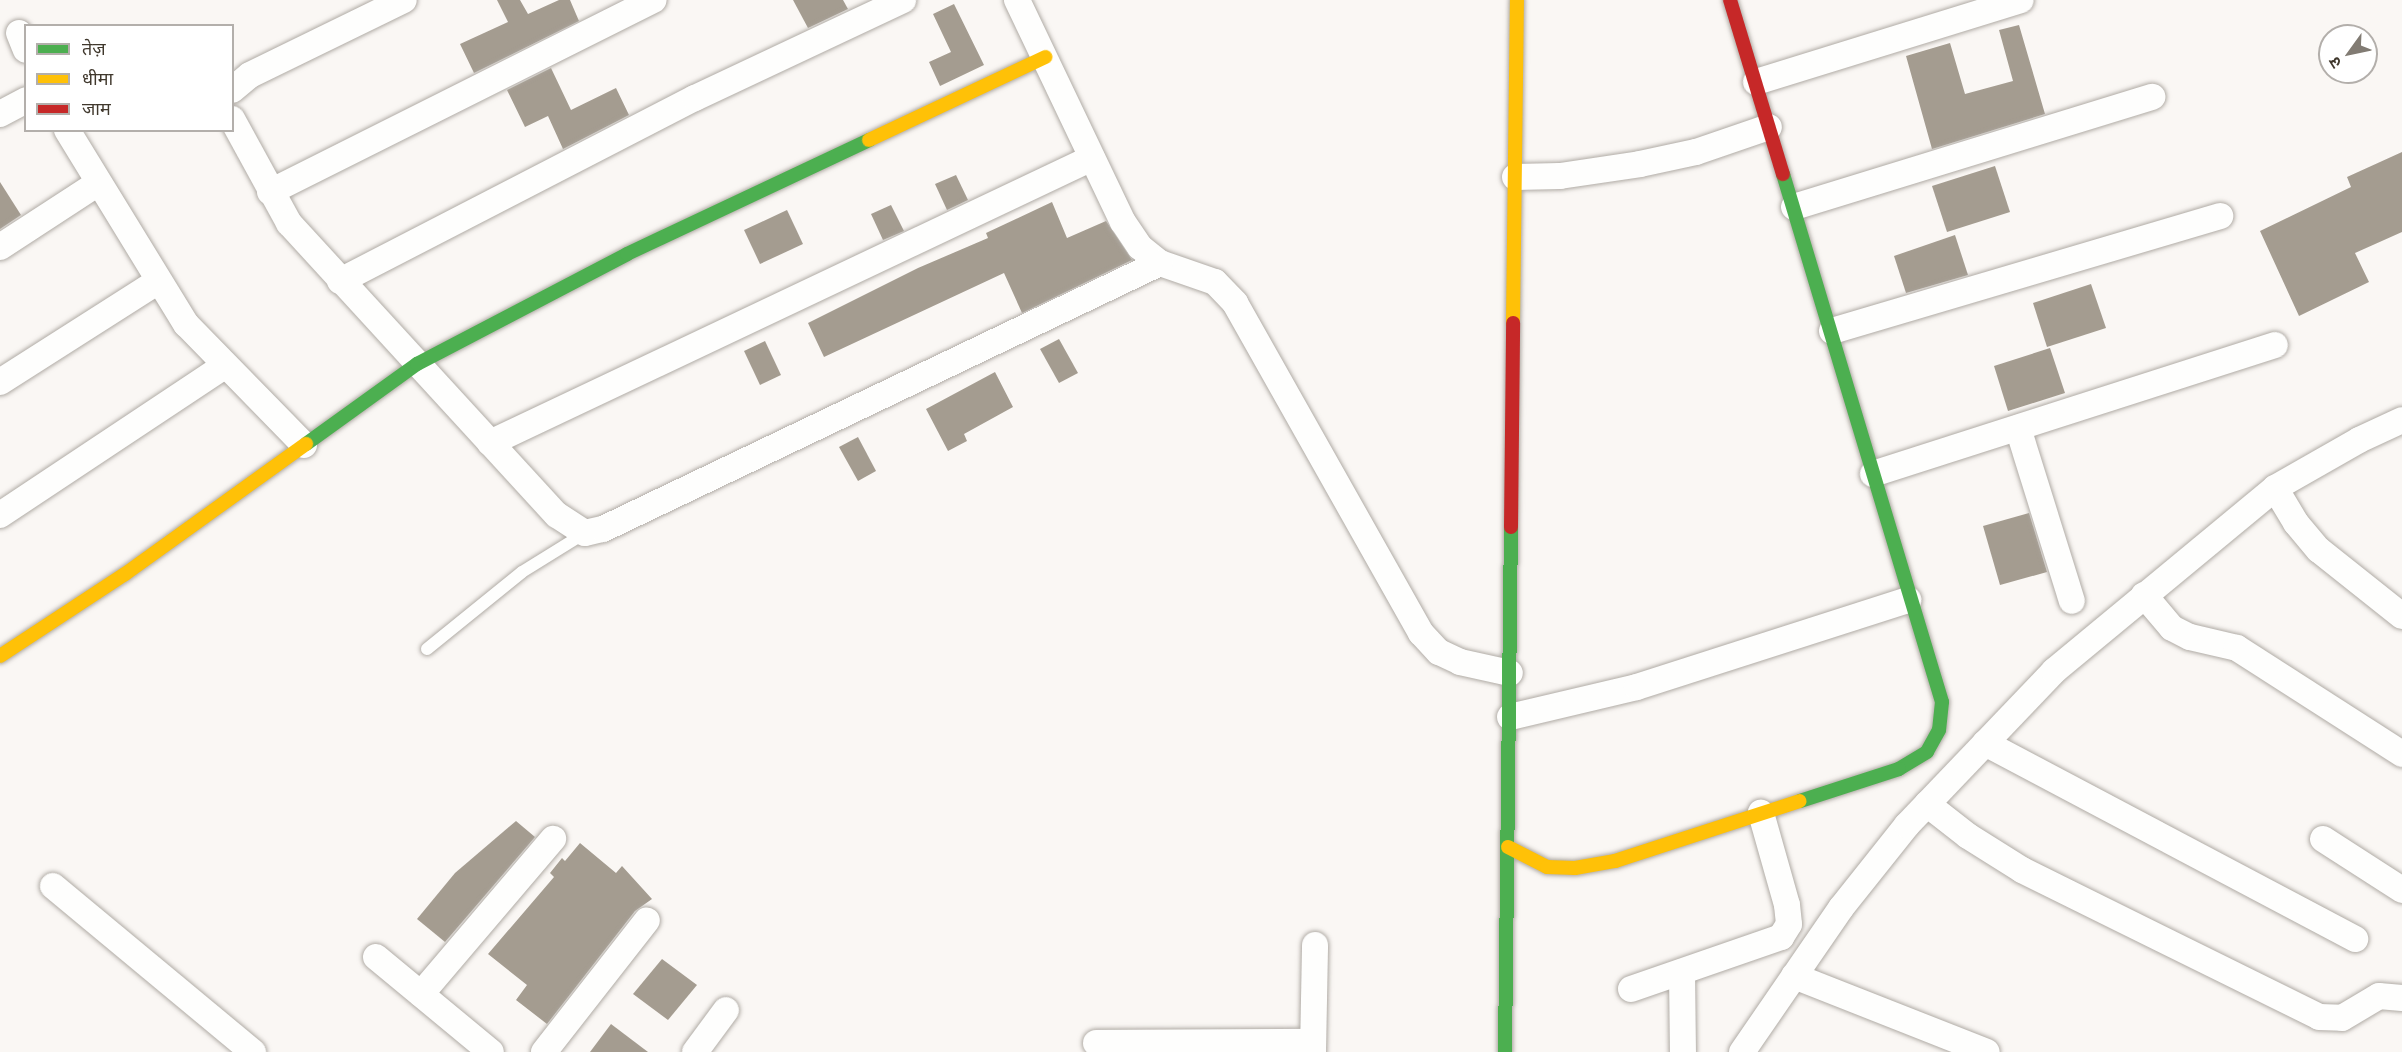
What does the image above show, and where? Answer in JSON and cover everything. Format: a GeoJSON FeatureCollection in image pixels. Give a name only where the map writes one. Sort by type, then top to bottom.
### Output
{"type":"FeatureCollection","features":[{"type":"Feature","properties":{"kind":"street"},"geometry":{"type":"LineString","coordinates":[[234,88],[250,75],[404,0]]}},
{"type":"Feature","properties":{"kind":"street"},"geometry":{"type":"LineString","coordinates":[[270,192],[654,0]]}},
{"type":"Feature","properties":{"kind":"street"},"geometry":{"type":"LineString","coordinates":[[340,281],[695,98],[903,0]]}},
{"type":"Feature","properties":{"kind":"street"},"geometry":{"type":"LineString","coordinates":[[1017,0],[1123,222],[1140,247],[1160,263],[1215,282],[1235,303],[1421,633],[1439,652],[1460,662],[1510,673]]}},
{"type":"Feature","properties":{"kind":"street"},"geometry":{"type":"LineString","coordinates":[[1505,1052],[1517,0]]}},
{"type":"Feature","properties":{"kind":"street"},"geometry":{"type":"LineString","coordinates":[[1508,847],[1547,867],[1575,868],[1615,861],[1899,769],[1927,752],[1939,730],[1942,702],[1908,600],[1832,331],[1730,0]]}},
{"type":"Feature","properties":{"kind":"street"},"geometry":{"type":"LineString","coordinates":[[1756,82],[2021,0]]}},
{"type":"Feature","properties":{"kind":"street"},"geometry":{"type":"LineString","coordinates":[[0,656],[125,574],[417,364],[627,254],[1044,57]]}},
{"type":"Feature","properties":{"kind":"street"},"geometry":{"type":"LineString","coordinates":[[1794,207],[2152,97]]}},
{"type":"Feature","properties":{"kind":"street"},"geometry":{"type":"LineString","coordinates":[[0,114],[24,101]]}},
{"type":"Feature","properties":{"kind":"street"},"geometry":{"type":"LineString","coordinates":[[234,122],[270,192],[289,223],[556,514],[585,533],[603,529],[1160,263]]}},
{"type":"Feature","properties":{"kind":"street"},"geometry":{"type":"LineString","coordinates":[[1515,177],[1552,176],[1696,152],[1769,127]]}},
{"type":"Feature","properties":{"kind":"street"},"geometry":{"type":"LineString","coordinates":[[68,132],[157,282],[186,324],[224,366],[304,445]]}},
{"type":"Feature","properties":{"kind":"street"},"geometry":{"type":"LineString","coordinates":[[490,443],[1092,158]]}},
{"type":"Feature","properties":{"kind":"street"},"geometry":{"type":"LineString","coordinates":[[0,247],[98,183]]}},
{"type":"Feature","properties":{"kind":"street"},"geometry":{"type":"LineString","coordinates":[[1832,331],[2220,216]]}},
{"type":"Feature","properties":{"kind":"street"},"geometry":{"type":"LineString","coordinates":[[0,381],[157,282]]}},
{"type":"Feature","properties":{"kind":"street"},"geometry":{"type":"LineString","coordinates":[[1873,474],[2275,345]]}},
{"type":"Feature","properties":{"kind":"street"},"geometry":{"type":"LineString","coordinates":[[0,515],[224,366]]}},
{"type":"Feature","properties":{"kind":"street"},"geometry":{"type":"LineString","coordinates":[[2018,428],[2072,600]]}},
{"type":"Feature","properties":{"kind":"street"},"geometry":{"type":"LineString","coordinates":[[1742,1052],[1842,908],[1928,804],[2054,671],[2275,488],[2398,428]]}},
{"type":"Feature","properties":{"kind":"street"},"geometry":{"type":"LineString","coordinates":[[2275,488],[2296,523],[2319,550],[2402,616]]}},
{"type":"Feature","properties":{"kind":"street"},"geometry":{"type":"LineString","coordinates":[[2144,595],[2172,627],[2190,637],[2237,648],[2402,754]]}},
{"type":"Feature","properties":{"kind":"street"},"geometry":{"type":"LineString","coordinates":[[1510,717],[1637,687],[1908,600]]}},
{"type":"Feature","properties":{"kind":"street"},"geometry":{"type":"LineString","coordinates":[[1985,743],[2355,939]]}},
{"type":"Feature","properties":{"kind":"street"},"geometry":{"type":"LineString","coordinates":[[1928,804],[1968,836],[2022,870],[2319,1017],[2342,1018],[2379,996],[2402,998]]}},
{"type":"Feature","properties":{"kind":"street"},"geometry":{"type":"LineString","coordinates":[[1631,989],[1767,944],[1781,937],[1789,924],[1761,813]]}},
{"type":"Feature","properties":{"kind":"street"},"geometry":{"type":"LineString","coordinates":[[421,994],[554,839]]}},
{"type":"Feature","properties":{"kind":"street"},"geometry":{"type":"LineString","coordinates":[[2323,839],[2402,890]]}},
{"type":"Feature","properties":{"kind":"street"},"geometry":{"type":"LineString","coordinates":[[53,886],[253,1052]]}},
{"type":"Feature","properties":{"kind":"street"},"geometry":{"type":"LineString","coordinates":[[544,1052],[647,920]]}},
{"type":"Feature","properties":{"kind":"street"},"geometry":{"type":"LineString","coordinates":[[1096,1043],[1313,1047],[1315,945]]}},
{"type":"Feature","properties":{"kind":"street"},"geometry":{"type":"LineString","coordinates":[[376,957],[491,1052]]}},
{"type":"Feature","properties":{"kind":"street"},"geometry":{"type":"LineString","coordinates":[[1682,972],[1683,1052]]}},
{"type":"Feature","properties":{"kind":"street"},"geometry":{"type":"LineString","coordinates":[[1794,976],[1988,1052]]}},
{"type":"Feature","properties":{"kind":"street"},"geometry":{"type":"LineString","coordinates":[[695,1052],[726,1010]]}},
{"type":"Feature","properties":{"kind":"lane"},"geometry":{"type":"LineString","coordinates":[[427,650],[522,572],[585,533]]}},
{"type":"Feature","properties":{"kind":"building"},"geometry":{"type":"Polygon","coordinates":[[[497,0],[520,0],[528,14],[559,0],[570,0],[579,21],[474,73],[460,44],[508,22],[497,0]]]}},
{"type":"Feature","properties":{"kind":"building"},"geometry":{"type":"Polygon","coordinates":[[[793,0],[843,0],[848,9],[808,28],[793,0]]]}},
{"type":"Feature","properties":{"kind":"building"},"geometry":{"type":"Polygon","coordinates":[[[954,4],[984,65],[940,86],[929,62],[951,52],[933,14],[954,4]]]}},
{"type":"Feature","properties":{"kind":"building"},"geometry":{"type":"Polygon","coordinates":[[[2019,25],[2045,114],[1932,149],[1906,56],[1950,43],[1965,94],[2013,81],[1999,30],[2019,25]]]}},
{"type":"Feature","properties":{"kind":"building"},"geometry":{"type":"Polygon","coordinates":[[[551,68],[571,110],[616,88],[629,115],[563,149],[548,116],[525,127],[507,90],[551,68]]]}},
{"type":"Feature","properties":{"kind":"building"},"geometry":{"type":"Polygon","coordinates":[[[2402,152],[2402,232],[2355,253],[2369,282],[2299,316],[2260,231],[2351,187],[2347,177],[2402,152]]]}},
{"type":"Feature","properties":{"kind":"building"},"geometry":{"type":"Polygon","coordinates":[[[1995,166],[2010,212],[1947,232],[1932,186],[1995,166]]]}},
{"type":"Feature","properties":{"kind":"building"},"geometry":{"type":"Polygon","coordinates":[[[956,175],[968,200],[947,210],[935,184],[956,175]]]}},
{"type":"Feature","properties":{"kind":"building"},"geometry":{"type":"Polygon","coordinates":[[[0,182],[21,215],[0,229],[0,182]]]}},
{"type":"Feature","properties":{"kind":"building"},"geometry":{"type":"Polygon","coordinates":[[[1052,202],[1067,238],[1106,221],[1132,260],[1022,313],[1004,273],[824,357],[808,323],[918,268],[988,238],[986,233],[1052,202]]]}},
{"type":"Feature","properties":{"kind":"building"},"geometry":{"type":"Polygon","coordinates":[[[891,205],[904,231],[883,240],[871,214],[891,205]]]}},
{"type":"Feature","properties":{"kind":"building"},"geometry":{"type":"Polygon","coordinates":[[[787,210],[803,244],[760,264],[744,230],[787,210]]]}},
{"type":"Feature","properties":{"kind":"building"},"geometry":{"type":"Polygon","coordinates":[[[1955,235],[1968,275],[1906,293],[1894,256],[1955,235]]]}},
{"type":"Feature","properties":{"kind":"building"},"geometry":{"type":"Polygon","coordinates":[[[2091,284],[2106,328],[2047,347],[2033,303],[2091,284]]]}},
{"type":"Feature","properties":{"kind":"building"},"geometry":{"type":"Polygon","coordinates":[[[1059,339],[1078,373],[1059,383],[1040,349],[1059,339]]]}},
{"type":"Feature","properties":{"kind":"building"},"geometry":{"type":"Polygon","coordinates":[[[765,341],[781,375],[760,385],[744,351],[765,341]]]}},
{"type":"Feature","properties":{"kind":"building"},"geometry":{"type":"Polygon","coordinates":[[[2050,348],[2065,393],[2008,411],[1994,366],[2050,348]]]}},
{"type":"Feature","properties":{"kind":"building"},"geometry":{"type":"Polygon","coordinates":[[[995,372],[1013,407],[964,434],[967,441],[948,451],[926,409],[995,372]]]}},
{"type":"Feature","properties":{"kind":"building"},"geometry":{"type":"Polygon","coordinates":[[[858,437],[876,471],[858,481],[839,447],[858,437]]]}},
{"type":"Feature","properties":{"kind":"building"},"geometry":{"type":"Polygon","coordinates":[[[2029,513],[2047,572],[2000,585],[1983,526],[2029,513]]]}},
{"type":"Feature","properties":{"kind":"building"},"geometry":{"type":"Polygon","coordinates":[[[516,821],[535,837],[445,942],[417,919],[455,873],[516,821]]]}},
{"type":"Feature","properties":{"kind":"building"},"geometry":{"type":"Polygon","coordinates":[[[580,843],[616,873],[622,866],[652,899],[635,911],[547,1024],[516,1000],[527,985],[488,954],[554,877],[550,873],[562,858],[565,861],[580,843]]]}},
{"type":"Feature","properties":{"kind":"building"},"geometry":{"type":"Polygon","coordinates":[[[662,959],[697,985],[668,1020],[633,994],[662,959]]]}},
{"type":"Feature","properties":{"kind":"building"},"geometry":{"type":"Polygon","coordinates":[[[611,1024],[648,1052],[590,1052],[611,1024]]]}},
{"type":"Feature","properties":{"kind":"traffic: fast"},"geometry":{"type":"LineString","coordinates":[[306,444],[417,364],[627,254],[869,140]]}},
{"type":"Feature","properties":{"kind":"traffic: fast"},"geometry":{"type":"LineString","coordinates":[[1783,174],[1942,702],[1939,730],[1927,752],[1899,769],[1800,801]]}},
{"type":"Feature","properties":{"kind":"traffic: fast"},"geometry":{"type":"LineString","coordinates":[[1505,1052],[1511,527]]}},
{"type":"Feature","properties":{"kind":"traffic: slow"},"geometry":{"type":"LineString","coordinates":[[1513,323],[1517,0]]}},
{"type":"Feature","properties":{"kind":"traffic: slow"},"geometry":{"type":"LineString","coordinates":[[869,140],[1045,57]]}},
{"type":"Feature","properties":{"kind":"traffic: slow"},"geometry":{"type":"LineString","coordinates":[[0,656],[125,574],[306,444]]}},
{"type":"Feature","properties":{"kind":"traffic: slow"},"geometry":{"type":"LineString","coordinates":[[1508,847],[1547,867],[1575,868],[1615,861],[1800,801]]}},
{"type":"Feature","properties":{"kind":"traffic: jam"},"geometry":{"type":"LineString","coordinates":[[1730,0],[1783,174]]}},
{"type":"Feature","properties":{"kind":"traffic: jam"},"geometry":{"type":"LineString","coordinates":[[1511,527],[1513,323]]}}]}
